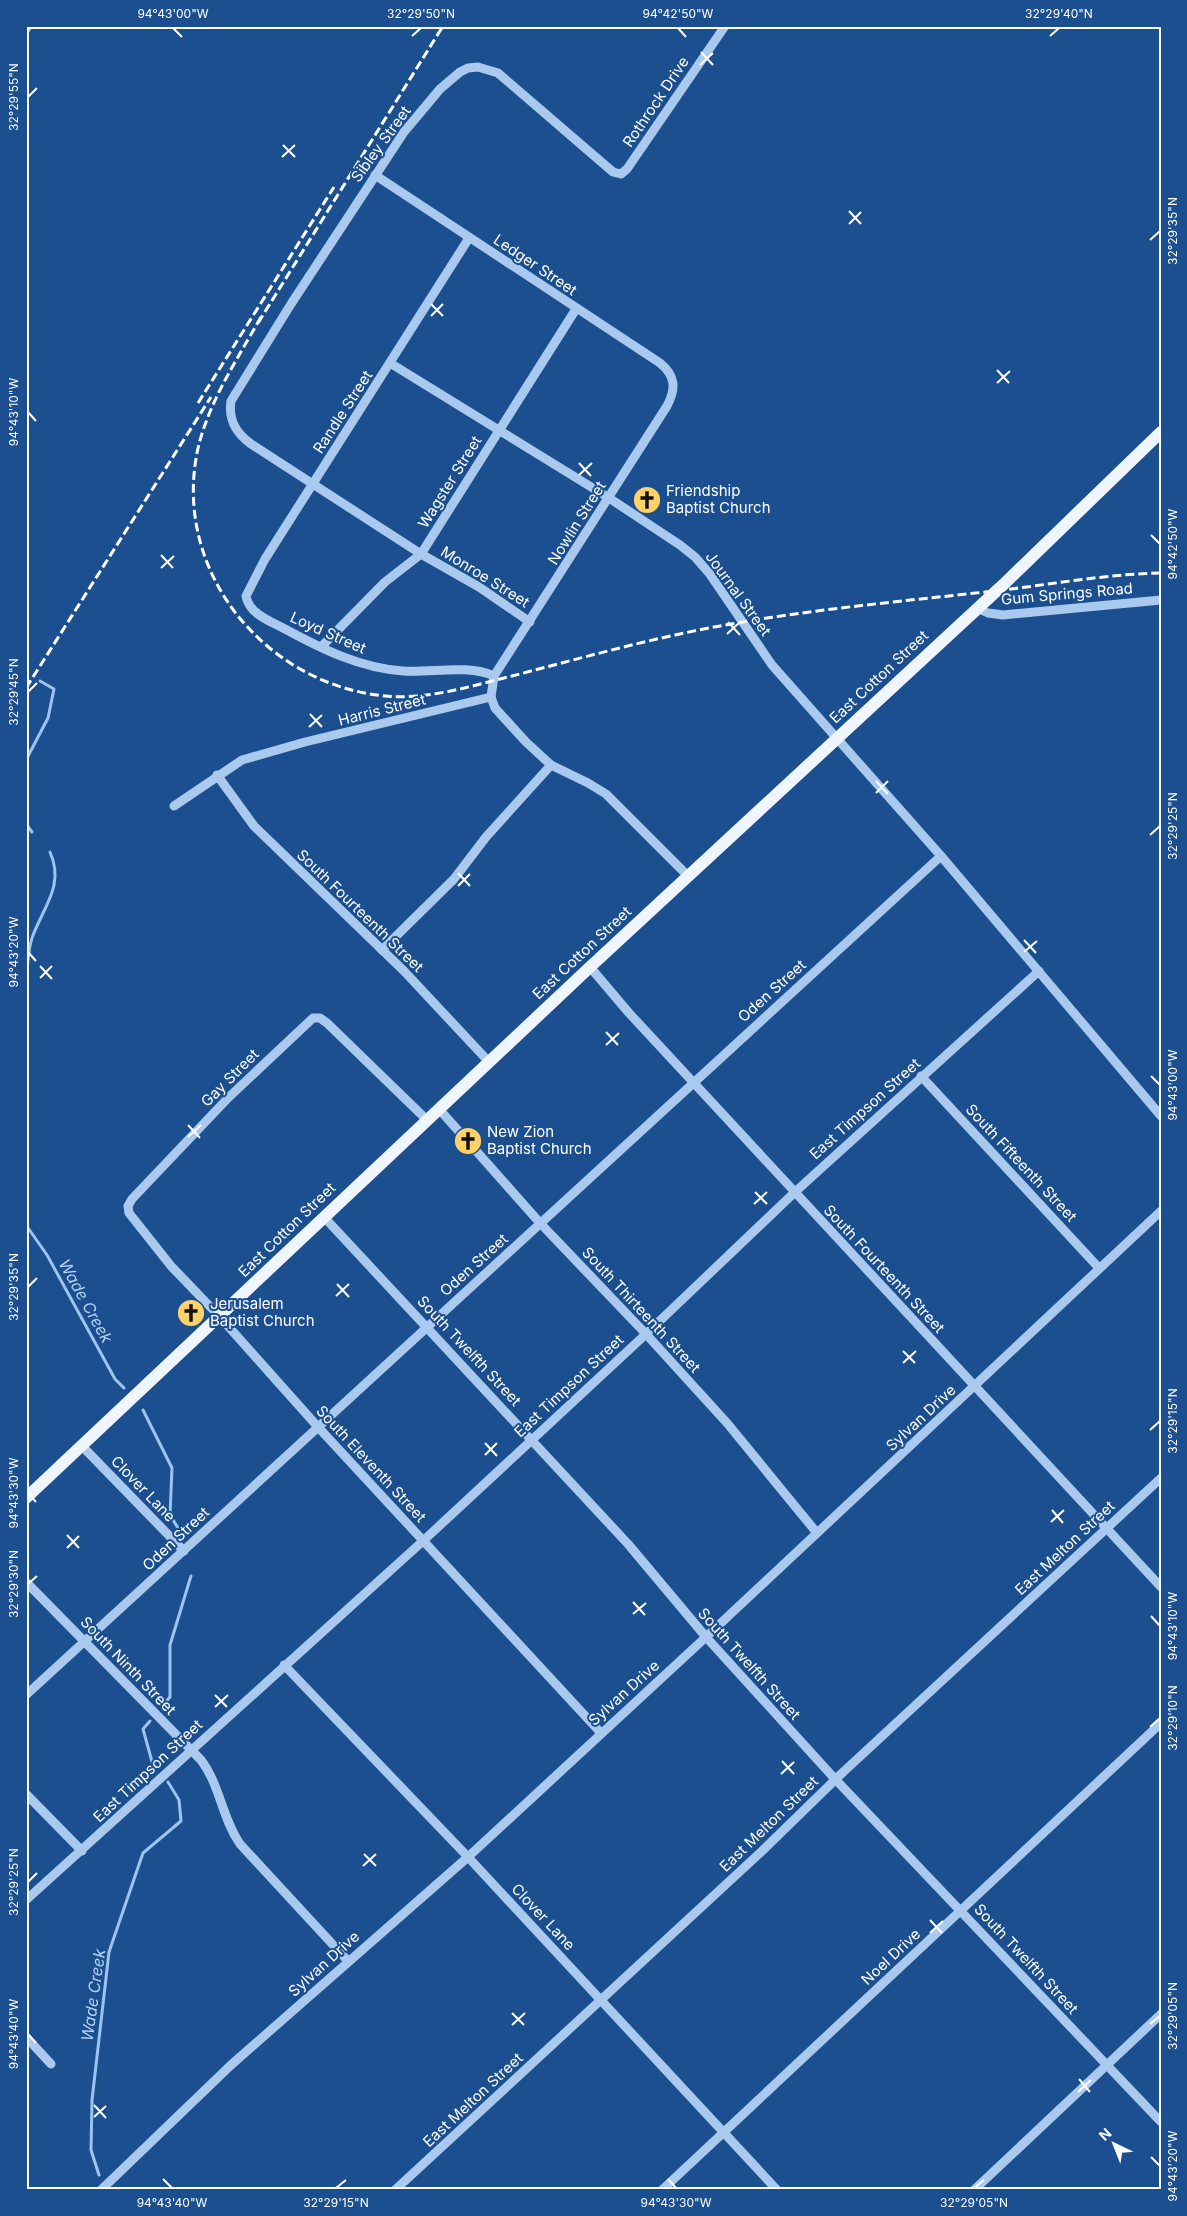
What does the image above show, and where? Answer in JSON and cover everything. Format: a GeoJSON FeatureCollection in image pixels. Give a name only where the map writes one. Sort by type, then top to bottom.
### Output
{"type":"FeatureCollection","features":[{"type":"Feature","properties":{"kind":"main road","name":"East Cotton Street"},"geometry":{"type":"LineString","coordinates":[[26,1498],[590,967],[977,608],[1161,432]]}},
{"type":"Feature","properties":{"kind":"street","name":"Rothrock Drive"},"geometry":{"type":"LineString","coordinates":[[628,169],[725,26]]}},
{"type":"Feature","properties":{"kind":"street","name":"Sibley Street"},"geometry":{"type":"LineString","coordinates":[[231,419],[231,401],[236,390],[398,140],[440,89],[460,72],[478,66],[493,70],[505,77],[612,172],[621,174],[628,169]]}},
{"type":"Feature","properties":{"kind":"street","name":"Ledger Street"},"geometry":{"type":"LineString","coordinates":[[375,175],[576,309],[660,362],[670,373],[674,382]]}},
{"type":"Feature","properties":{"kind":"street","name":"Randle Street"},"geometry":{"type":"LineString","coordinates":[[248,603],[246,596],[249,587],[469,238]]}},
{"type":"Feature","properties":{"kind":"street","name":"Wagster Street"},"geometry":{"type":"LineString","coordinates":[[321,648],[390,578],[421,554],[576,309]]}},
{"type":"Feature","properties":{"kind":"street","name":"Journal Street"},"geometry":{"type":"LineString","coordinates":[[390,364],[608,498],[680,545],[695,557],[714,580],[768,659],[941,856],[1161,1116]]}},
{"type":"Feature","properties":{"kind":"street","name":"Nowlin Street"},"geometry":{"type":"LineString","coordinates":[[494,676],[667,406],[673,394],[674,382]]}},
{"type":"Feature","properties":{"kind":"street","name":"Monroe Street"},"geometry":{"type":"LineString","coordinates":[[231,419],[236,430],[245,440],[421,554],[479,587],[530,622]]}},
{"type":"Feature","properties":{"kind":"street","name":"Gum Springs Road"},"geometry":{"type":"LineString","coordinates":[[977,608],[988,613],[1003,615],[1161,600]]}},
{"type":"Feature","properties":{"kind":"street","name":"Loyd Street"},"geometry":{"type":"LineString","coordinates":[[248,603],[255,612],[269,621],[321,648],[357,662],[391,669],[477,671],[494,676]]}},
{"type":"Feature","properties":{"kind":"street"},"geometry":{"type":"LineString","coordinates":[[494,676],[492,697],[495,708],[502,718],[551,766],[588,783],[606,794],[688,876]]}},
{"type":"Feature","properties":{"kind":"street","name":"Harris Street"},"geometry":{"type":"LineString","coordinates":[[174,806],[217,775],[242,760],[304,742],[492,697]]}},
{"type":"Feature","properties":{"kind":"street"},"geometry":{"type":"LineString","coordinates":[[382,950],[454,879],[486,836],[551,766]]}},
{"type":"Feature","properties":{"kind":"street","name":"South Fourteenth Street"},"geometry":{"type":"LineString","coordinates":[[217,775],[254,826],[382,950],[490,1062]]}},
{"type":"Feature","properties":{"kind":"street","name":"Oden Street"},"geometry":{"type":"LineString","coordinates":[[26,1695],[941,856]]}},
{"type":"Feature","properties":{"kind":"street","name":"South Fourteenth Street"},"geometry":{"type":"LineString","coordinates":[[590,967],[693,1082],[1161,1587]]}},
{"type":"Feature","properties":{"kind":"street","name":"East Timpson Street"},"geometry":{"type":"LineString","coordinates":[[26,1900],[423,1541],[646,1334],[795,1192],[1039,971]]}},
{"type":"Feature","properties":{"kind":"street","name":"Gay Street"},"geometry":{"type":"LineString","coordinates":[[128,1208],[132,1199],[228,1098],[304,1025],[316,1018],[327,1023],[427,1120]]}},
{"type":"Feature","properties":{"kind":"street","name":"South Fifteenth Street"},"geometry":{"type":"LineString","coordinates":[[922,1076],[1099,1268]]}},
{"type":"Feature","properties":{"kind":"street","name":"South Thirteenth Street"},"geometry":{"type":"LineString","coordinates":[[439,1109],[540,1223],[646,1334],[736,1433],[817,1533]]}},
{"type":"Feature","properties":{"kind":"street","name":"South Eleventh Street"},"geometry":{"type":"LineString","coordinates":[[128,1208],[132,1218],[166,1260],[601,1733]]}},
{"type":"Feature","properties":{"kind":"street","name":"Sylvan Drive"},"geometry":{"type":"LineString","coordinates":[[101,2190],[231,2065],[468,1856],[706,1638],[1161,1211]]}},
{"type":"Feature","properties":{"kind":"street","name":"South Twelfth Street"},"geometry":{"type":"LineString","coordinates":[[324,1217],[628,1544],[706,1638],[835,1779],[1161,2122]]}},
{"type":"Feature","properties":{"kind":"street","name":"Clover Lane"},"geometry":{"type":"LineString","coordinates":[[82,1446],[184,1551]]}},
{"type":"Feature","properties":{"kind":"street","name":"East Melton Street"},"geometry":{"type":"LineString","coordinates":[[395,2190],[602,2000],[761,1852],[835,1779],[1161,1478]]}},
{"type":"Feature","properties":{"kind":"street","name":"South Ninth Street"},"geometry":{"type":"LineString","coordinates":[[26,1582],[191,1750],[211,1774],[228,1824],[240,1844],[348,1961]]}},
{"type":"Feature","properties":{"kind":"street","name":"Clover Lane"},"geometry":{"type":"LineString","coordinates":[[284,1665],[468,1856],[778,2190]]}},
{"type":"Feature","properties":{"kind":"street","name":"Noel Drive"},"geometry":{"type":"LineString","coordinates":[[662,2190],[1161,1723]]}},
{"type":"Feature","properties":{"kind":"street"},"geometry":{"type":"LineString","coordinates":[[26,1794],[82,1851]]}},
{"type":"Feature","properties":{"kind":"street"},"geometry":{"type":"LineString","coordinates":[[974,2190],[1161,2014]]}},
{"type":"Feature","properties":{"kind":"street"},"geometry":{"type":"LineString","coordinates":[[26,2037],[51,2064]]}},
{"type":"Feature","properties":{"kind":"waterway","name":"Wade Creek"},"geometry":{"type":"LineString","coordinates":[[26,760],[48,718],[54,689],[40,681]]}},
{"type":"Feature","properties":{"kind":"waterway","name":"Wade Creek"},"geometry":{"type":"LineString","coordinates":[[26,824],[32,832]]}},
{"type":"Feature","properties":{"kind":"waterway","name":"Wade Creek"},"geometry":{"type":"LineString","coordinates":[[26,977],[32,938],[54,886],[54,864],[50,852]]}},
{"type":"Feature","properties":{"kind":"waterway","name":"Wade Creek"},"geometry":{"type":"LineString","coordinates":[[26,1225],[47,1255],[115,1379],[124,1388]]}},
{"type":"Feature","properties":{"kind":"waterway","name":"Wade Creek"},"geometry":{"type":"LineString","coordinates":[[143,1410],[172,1468],[170,1515],[183,1536]]}},
{"type":"Feature","properties":{"kind":"waterway","name":"Wade Creek"},"geometry":{"type":"LineString","coordinates":[[163,1705],[170,1697],[170,1645],[191,1576]]}},
{"type":"Feature","properties":{"kind":"waterway","name":"Wade Creek"},"geometry":{"type":"LineString","coordinates":[[150,1721],[143,1729],[154,1769]]}},
{"type":"Feature","properties":{"kind":"waterway","name":"Wade Creek"},"geometry":{"type":"LineString","coordinates":[[99,2175],[91,2150],[92,2100],[109,1952],[143,1853],[181,1821],[179,1800],[168,1782]]}},
{"type":"Feature","properties":{"kind":"railway"},"geometry":{"type":"LineString","coordinates":[[258,323],[443,26]]}},
{"type":"Feature","properties":{"kind":"railway"},"geometry":{"type":"LineString","coordinates":[[198,403],[334,187]]}},
{"type":"Feature","properties":{"kind":"railway"},"geometry":{"type":"LineString","coordinates":[[261,317],[218,394],[199,444],[193,490],[198,534],[212,575],[235,612],[264,643],[300,669],[340,687],[385,696],[401,697],[433,694],[481,684],[654,640],[754,620],[1098,578],[1161,573]]}},
{"type":"Feature","properties":{"kind":"railway"},"geometry":{"type":"LineString","coordinates":[[26,688],[211,397]]}},
{"type":"Feature","properties":{"kind":"place","name":"Friendship Baptist Church"},"geometry":{"type":"Point","coordinates":[647,500]}},
{"type":"Feature","properties":{"kind":"place","name":"New Zion Baptist Church"},"geometry":{"type":"Point","coordinates":[468,1141]}},
{"type":"Feature","properties":{"kind":"place","name":"Jerusalem Baptist Church"},"geometry":{"type":"Point","coordinates":[191,1313]}}]}
